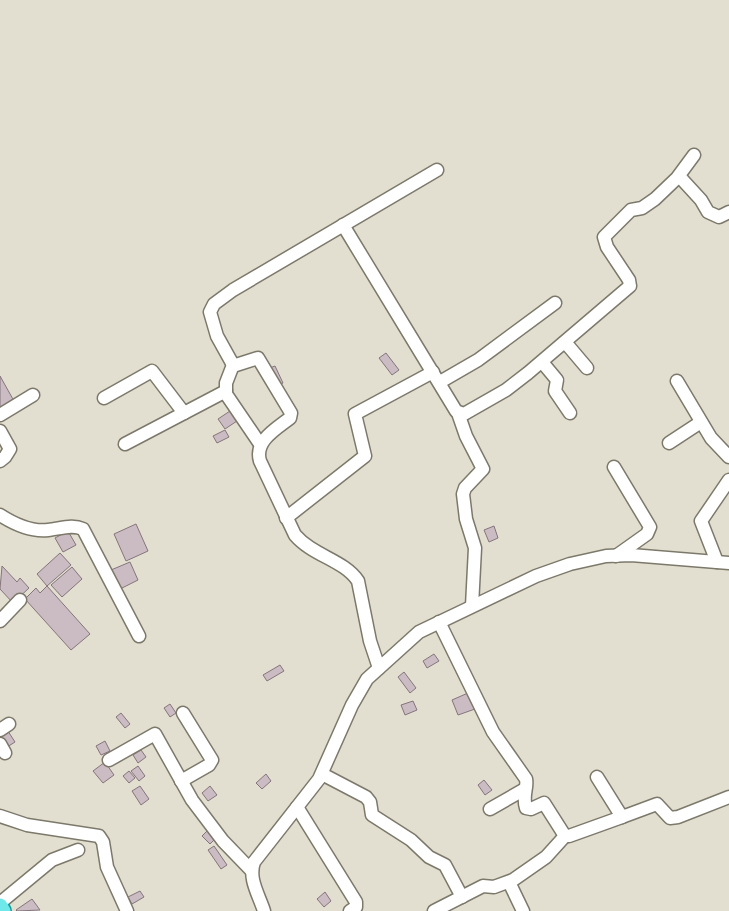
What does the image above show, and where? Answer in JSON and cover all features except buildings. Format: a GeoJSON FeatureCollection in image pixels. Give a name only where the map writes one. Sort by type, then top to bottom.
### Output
{"type":"FeatureCollection","features":[{"type":"Feature","properties":{"kind":"main road"},"geometry":{"type":"LineString","coordinates":[[0,905],[3,911]]}},
{"type":"Feature","properties":{"kind":"street"},"geometry":{"type":"LineString","coordinates":[[458,413],[464,414],[506,390],[542,362],[630,286],[629,280],[607,247],[604,238],[631,210],[650,202],[679,176],[694,155]]}},
{"type":"Feature","properties":{"kind":"street"},"geometry":{"type":"LineString","coordinates":[[260,444],[226,391],[226,383],[233,365],[214,328],[210,312],[211,308],[233,290],[437,170]]}},
{"type":"Feature","properties":{"kind":"street"},"geometry":{"type":"LineString","coordinates":[[679,176],[710,214],[719,217],[729,212]]}},
{"type":"Feature","properties":{"kind":"street"},"geometry":{"type":"LineString","coordinates":[[343,225],[458,413],[466,436],[483,469],[465,488],[463,494],[466,520],[475,548],[472,606]]}},
{"type":"Feature","properties":{"kind":"street"},"geometry":{"type":"LineString","coordinates":[[286,518],[365,456],[355,414],[478,360],[555,303]]}},
{"type":"Feature","properties":{"kind":"street"},"geometry":{"type":"LineString","coordinates":[[565,342],[587,368]]}},
{"type":"Feature","properties":{"kind":"street"},"geometry":{"type":"LineString","coordinates":[[233,365],[258,358],[291,413],[290,418],[260,444],[258,451],[260,461],[295,535],[304,546],[343,567],[358,581],[370,641],[379,668]]}},
{"type":"Feature","properties":{"kind":"street"},"geometry":{"type":"LineString","coordinates":[[542,362],[557,380],[555,391],[570,413]]}},
{"type":"Feature","properties":{"kind":"street"},"geometry":{"type":"LineString","coordinates":[[104,398],[152,371],[184,413]]}},
{"type":"Feature","properties":{"kind":"street"},"geometry":{"type":"LineString","coordinates":[[677,381],[710,438],[729,457]]}},
{"type":"Feature","properties":{"kind":"street"},"geometry":{"type":"LineString","coordinates":[[125,444],[226,391]]}},
{"type":"Feature","properties":{"kind":"street"},"geometry":{"type":"LineString","coordinates":[[0,414],[33,395]]}},
{"type":"Feature","properties":{"kind":"street"},"geometry":{"type":"LineString","coordinates":[[669,443],[701,422]]}},
{"type":"Feature","properties":{"kind":"street"},"geometry":{"type":"LineString","coordinates":[[0,431],[10,449],[0,461]]}},
{"type":"Feature","properties":{"kind":"street"},"geometry":{"type":"LineString","coordinates":[[614,467],[650,527],[647,534],[616,556]]}},
{"type":"Feature","properties":{"kind":"street"},"geometry":{"type":"LineString","coordinates":[[723,563],[701,522],[729,480]]}},
{"type":"Feature","properties":{"kind":"street"},"geometry":{"type":"LineString","coordinates":[[0,515],[30,530],[46,531],[72,526],[83,529],[139,636]]}},
{"type":"Feature","properties":{"kind":"street"},"geometry":{"type":"LineString","coordinates":[[251,870],[258,856],[322,774],[359,691],[367,679],[418,632],[544,573],[570,564],[616,556],[723,563]]}},
{"type":"Feature","properties":{"kind":"street"},"geometry":{"type":"LineString","coordinates":[[0,621],[20,600]]}},
{"type":"Feature","properties":{"kind":"street"},"geometry":{"type":"LineString","coordinates":[[439,622],[493,732],[526,779],[526,808],[531,809],[544,803],[565,836]]}},
{"type":"Feature","properties":{"kind":"street"},"geometry":{"type":"LineString","coordinates":[[182,781],[209,765],[212,760],[184,713]]}},
{"type":"Feature","properties":{"kind":"street"},"geometry":{"type":"LineString","coordinates":[[109,760],[153,733],[192,800],[223,841],[251,870],[264,911]]}},
{"type":"Feature","properties":{"kind":"street"},"geometry":{"type":"LineString","coordinates":[[322,774],[366,797],[370,802],[372,815],[411,840],[429,857],[445,864],[462,897]]}},
{"type":"Feature","properties":{"kind":"street"},"geometry":{"type":"LineString","coordinates":[[597,777],[622,817]]}},
{"type":"Feature","properties":{"kind":"street"},"geometry":{"type":"LineString","coordinates":[[490,809],[525,789]]}},
{"type":"Feature","properties":{"kind":"street"},"geometry":{"type":"LineString","coordinates":[[434,911],[486,885],[494,887],[510,882],[546,857],[565,836],[574,835],[657,804],[670,818],[678,817],[729,797]]}},
{"type":"Feature","properties":{"kind":"street"},"geometry":{"type":"LineString","coordinates":[[297,807],[356,909]]}},
{"type":"Feature","properties":{"kind":"street"},"geometry":{"type":"LineString","coordinates":[[0,816],[26,825],[99,836],[103,842],[108,867],[127,911]]}},
{"type":"Feature","properties":{"kind":"street"},"geometry":{"type":"LineString","coordinates":[[0,905],[52,860],[78,850]]}},
{"type":"Feature","properties":{"kind":"street"},"geometry":{"type":"LineString","coordinates":[[510,882],[523,911]]}}]}
